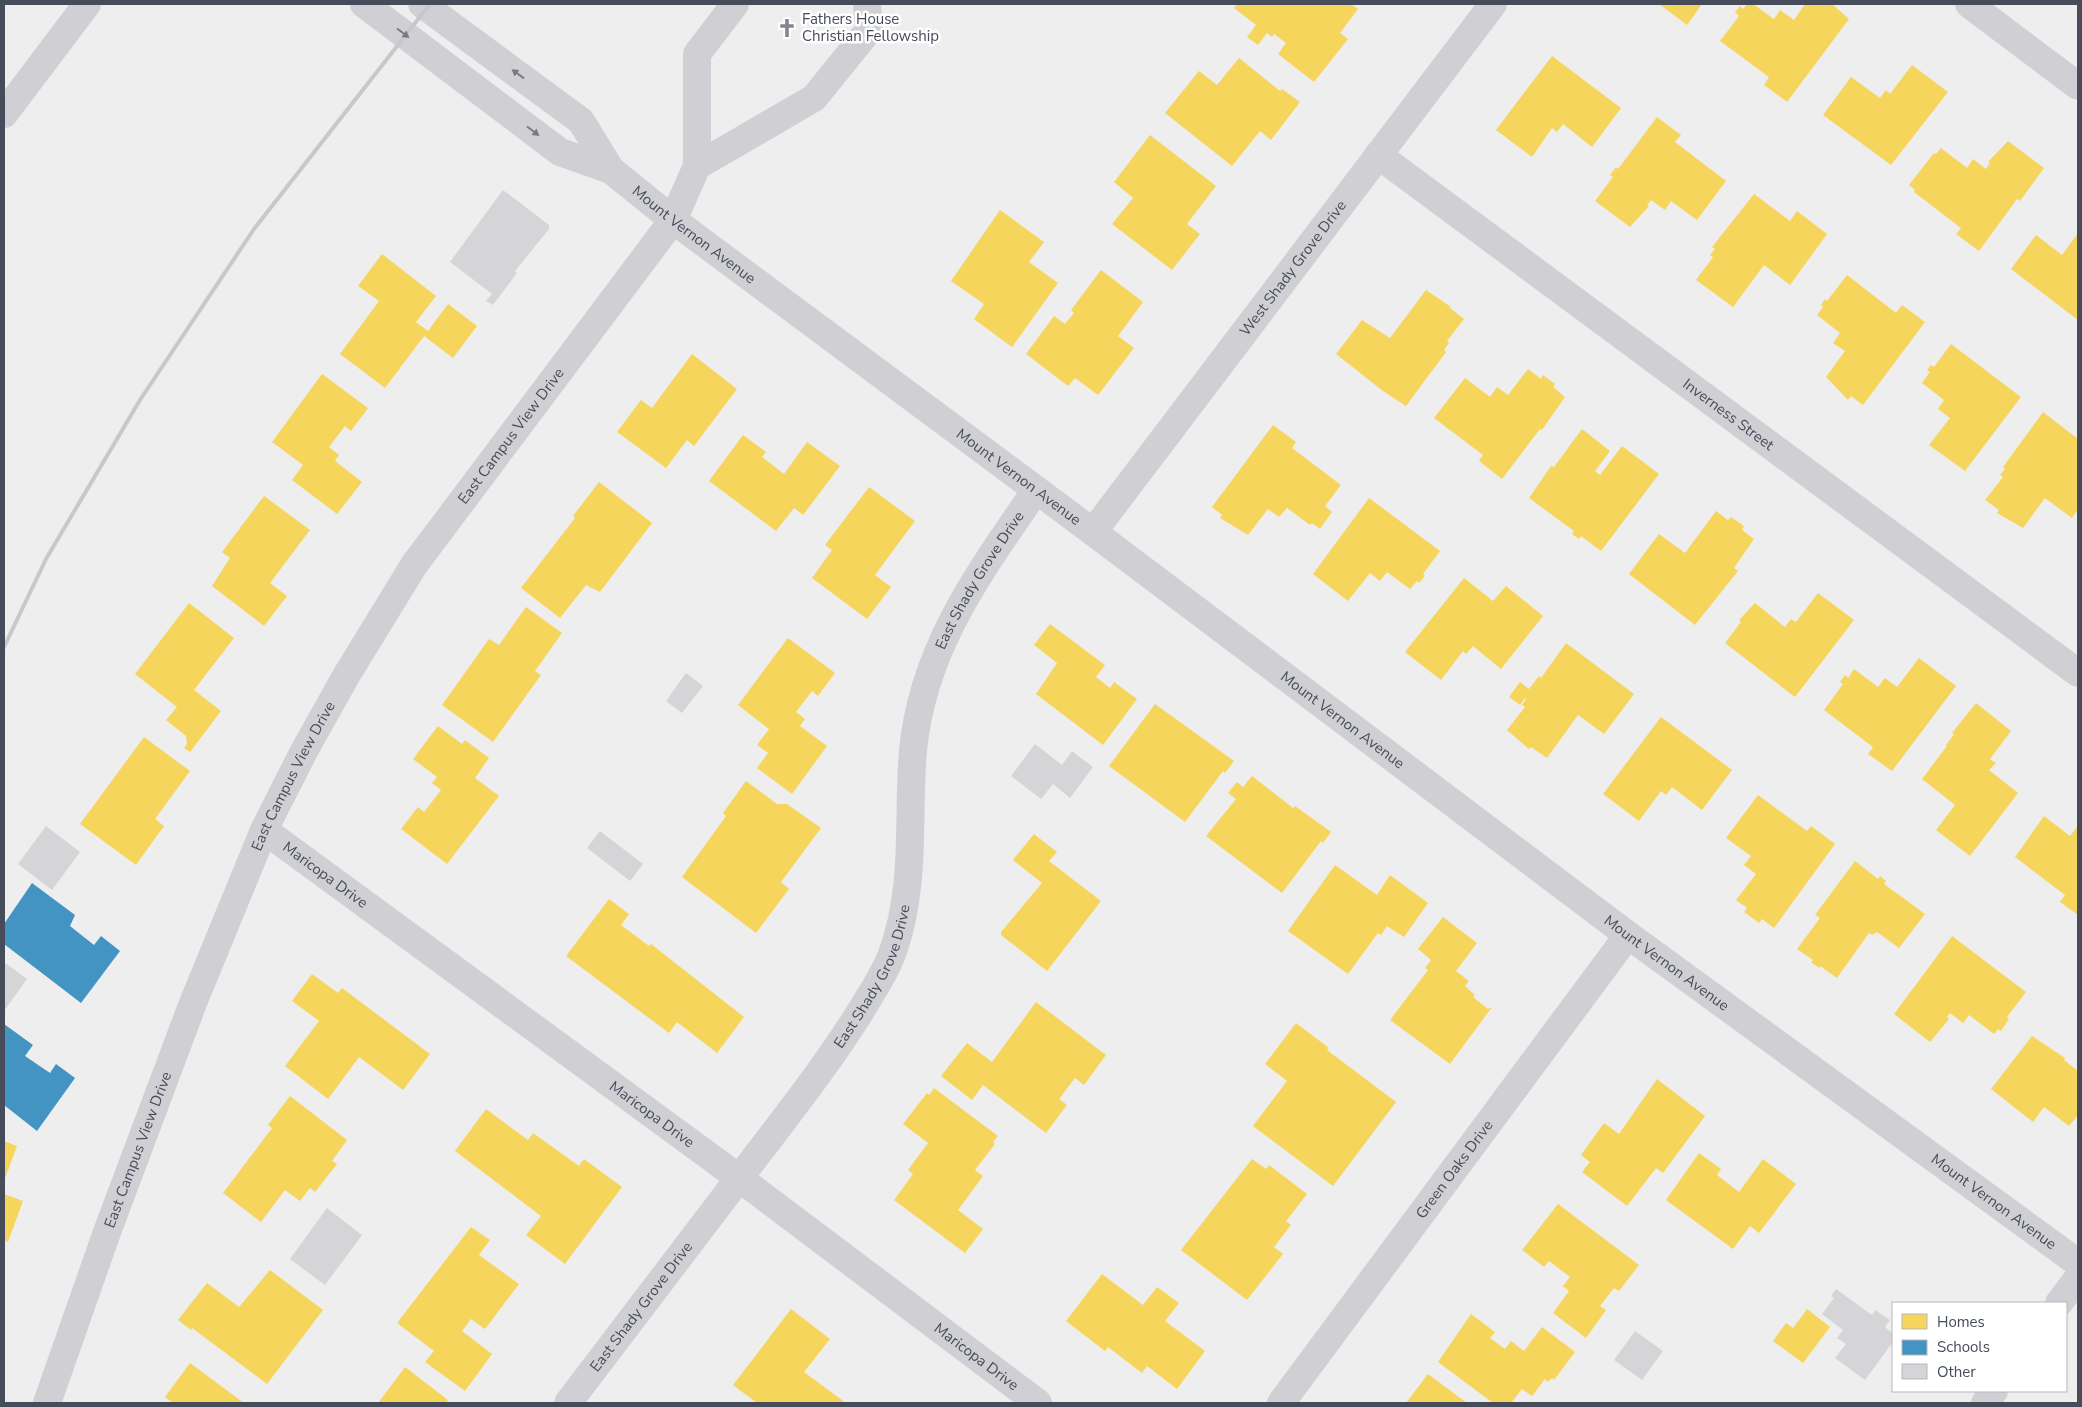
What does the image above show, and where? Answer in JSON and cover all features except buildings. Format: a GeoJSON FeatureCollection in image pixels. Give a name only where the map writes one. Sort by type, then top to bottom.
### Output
{"type":"FeatureCollection","features":[{"type":"Feature","properties":{"kind":"street"},"geometry":{"type":"LineString","coordinates":[[4,114],[87,4]]}},
{"type":"Feature","properties":{"kind":"street","name":"Mount Vernon Avenue"},"geometry":{"type":"LineString","coordinates":[[364,4],[560,152],[610,170],[673,220],[1093,532],[1628,936],[2078,1263]]}},
{"type":"Feature","properties":{"kind":"street","name":"Mount Vernon Avenue"},"geometry":{"type":"LineString","coordinates":[[422,4],[582,121],[610,170]]}},
{"type":"Feature","properties":{"kind":"street"},"geometry":{"type":"LineString","coordinates":[[697,166],[698,54],[735,4]]}},
{"type":"Feature","properties":{"kind":"street"},"geometry":{"type":"LineString","coordinates":[[697,166],[814,98],[869,30],[867,4]]}},
{"type":"Feature","properties":{"kind":"street","name":"West Shady Grove Drive"},"geometry":{"type":"LineString","coordinates":[[1093,532],[1493,4]]}},
{"type":"Feature","properties":{"kind":"street"},"geometry":{"type":"LineString","coordinates":[[1969,4],[2078,86]]}},
{"type":"Feature","properties":{"kind":"street","name":"Inverness Street"},"geometry":{"type":"LineString","coordinates":[[1378,155],[2078,673]]}},
{"type":"Feature","properties":{"kind":"street","name":"East Campus View Drive"},"geometry":{"type":"LineString","coordinates":[[47,1403],[110,1223],[193,1003],[264,830],[304,751],[346,676],[414,565],[673,220],[697,166]]}},
{"type":"Feature","properties":{"kind":"street","name":"East Shady Grove Drive"},"geometry":{"type":"LineString","coordinates":[[568,1403],[740,1178],[845,1036],[892,956],[905,911],[910,872],[913,749],[923,696],[938,649],[968,588],[1036,490]]}},
{"type":"Feature","properties":{"kind":"street","name":"Maricopa Drive"},"geometry":{"type":"LineString","coordinates":[[264,830],[740,1178],[1038,1403]]}},
{"type":"Feature","properties":{"kind":"street","name":"Green Oaks Drive"},"geometry":{"type":"LineString","coordinates":[[1281,1403],[1628,936]]}},
{"type":"Feature","properties":{"kind":"street"},"geometry":{"type":"LineString","coordinates":[[2060,1302],[2078,1278]]}},
{"type":"Feature","properties":{"kind":"street"},"geometry":{"type":"LineString","coordinates":[[1985,1403],[1993,1392]]}},
{"type":"Feature","properties":{"kind":"railway"},"geometry":{"type":"LineString","coordinates":[[4,647],[46,559],[140,400],[254,229],[430,4]]}},
{"type":"Feature","properties":{"kind":"place","name":"Fathers House Christian Fellowship"},"geometry":{"type":"Point","coordinates":[787,28]}}]}
